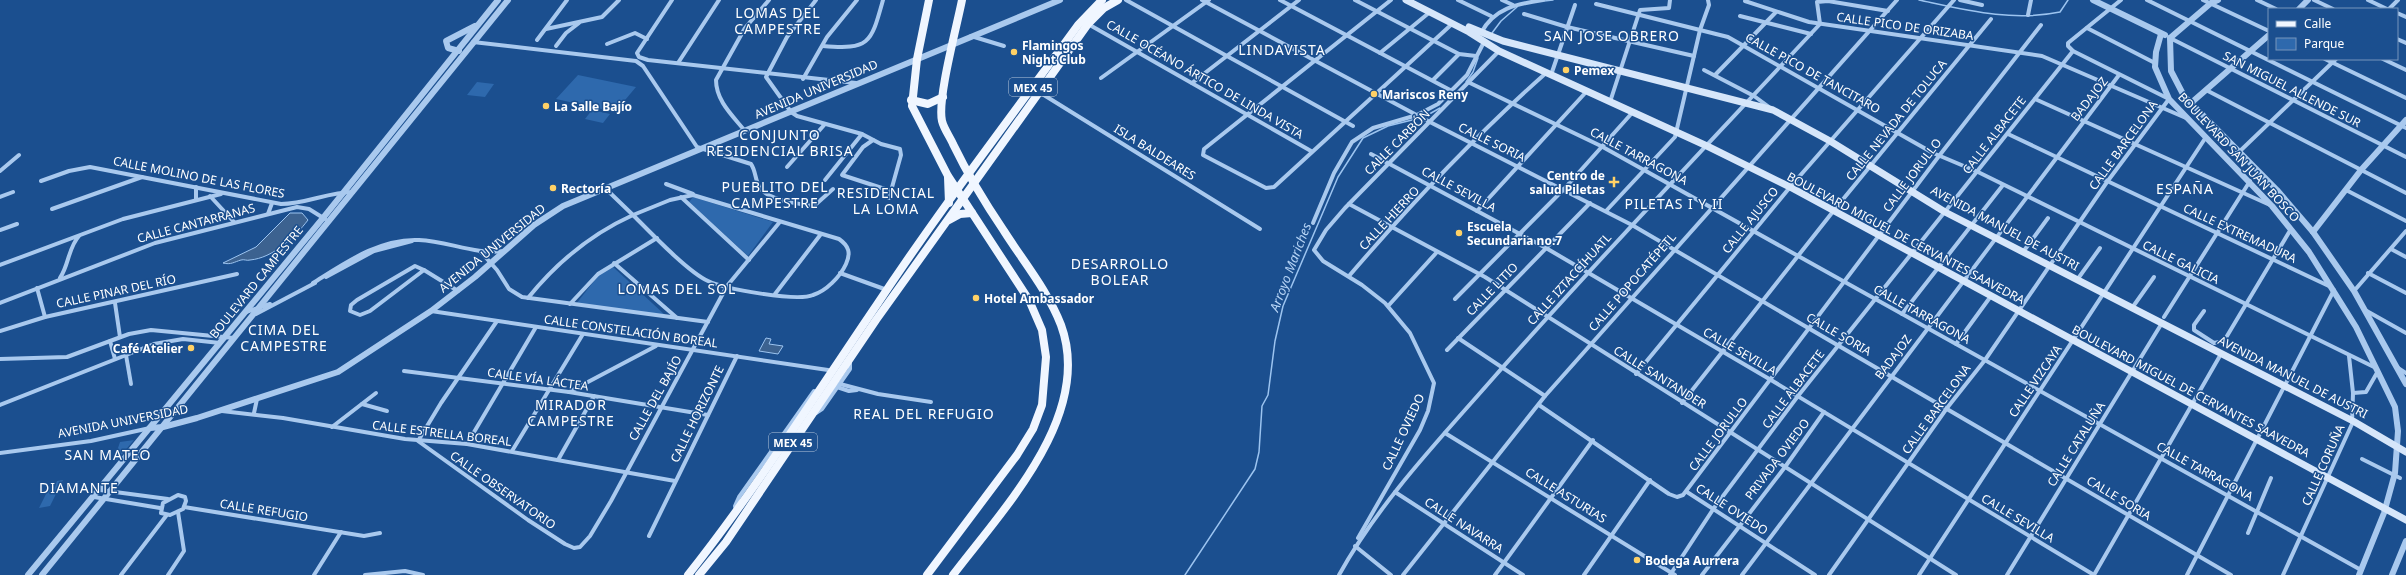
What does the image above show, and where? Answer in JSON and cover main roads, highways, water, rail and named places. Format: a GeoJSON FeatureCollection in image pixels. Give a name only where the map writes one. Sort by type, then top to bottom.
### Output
{"type":"FeatureCollection","features":[{"type":"Feature","properties":{"kind":"main road"},"geometry":{"type":"LineString","coordinates":[[926,575],[1026,441],[1038,418],[1045,388],[1044,343],[1038,320],[1028,300],[948,176],[911,100],[916,59],[929,0]]}},
{"type":"Feature","properties":{"kind":"main road"},"geometry":{"type":"LineString","coordinates":[[953,575],[1041,455],[1057,421],[1067,379],[1066,344],[1058,316],[1050,301],[970,181],[962,161],[942,121],[943,97],[952,44],[962,0]]}},
{"type":"Feature","properties":{"kind":"main road","name":"MEX 45"},"geometry":{"type":"LineString","coordinates":[[699,575],[726,542],[850,358],[963,198],[980,160],[1078,25],[1102,0]]}},
{"type":"Feature","properties":{"kind":"main road","name":"MEX 45"},"geometry":{"type":"LineString","coordinates":[[688,575],[709,550],[886,290],[949,203],[958,191],[970,181],[1039,92],[1088,24],[1104,8],[1118,0]]}},
{"type":"Feature","properties":{"kind":"main road","name":"BOULEVARD MIGUEL DE CERVANTES SAAVEDRA"},"geometry":{"type":"LineString","coordinates":[[1406,0],[1483,38]]}},
{"type":"Feature","properties":{"kind":"main road","name":"BOULEVARD MIGUEL DE CERVANTES SAAVEDRA"},"geometry":{"type":"LineString","coordinates":[[1414,0],[1483,38],[1498,51],[1632,113],[1677,132],[1790,187],[1911,254],[2257,438],[2406,520]]}},
{"type":"Feature","properties":{"kind":"main road","name":"AVENIDA MANUEL DE AUSTRI"},"geometry":{"type":"LineString","coordinates":[[1483,38],[1502,41],[1748,102],[1773,110],[1790,118],[1871,165],[1945,212],[2132,308],[2163,320],[2221,354],[2353,421],[2404,451]]}},
{"type":"Feature","properties":{"kind":"main road"},"geometry":{"type":"LineString","coordinates":[[1498,51],[1496,45],[1502,41]]}},
{"type":"Feature","properties":{"kind":"main road"},"geometry":{"type":"LineString","coordinates":[[911,100],[928,104],[943,97]]}},
{"type":"Feature","properties":{"kind":"main road"},"geometry":{"type":"LineString","coordinates":[[962,161],[980,160]]}},
{"type":"Feature","properties":{"kind":"main road"},"geometry":{"type":"LineString","coordinates":[[948,176],[949,203]]}},
{"type":"Feature","properties":{"kind":"main road"},"geometry":{"type":"LineString","coordinates":[[948,220],[960,214],[972,213]]}},
{"type":"Feature","properties":{"kind":"waterway","name":"Arroyo Mariches"},"geometry":{"type":"LineString","coordinates":[[1544,1],[1553,0]]}},
{"type":"Feature","properties":{"kind":"waterway","name":"Arroyo Mariches"},"geometry":{"type":"LineString","coordinates":[[1919,0],[1989,14],[2024,16],[2060,12],[2068,0]]}},
{"type":"Feature","properties":{"kind":"waterway","name":"Arroyo Mariches"},"geometry":{"type":"LineString","coordinates":[[1492,33],[1501,21],[1517,7]]}},
{"type":"Feature","properties":{"kind":"waterway","name":"Arroyo Mariches"},"geometry":{"type":"LineString","coordinates":[[1466,82],[1473,72],[1478,58]]}},
{"type":"Feature","properties":{"kind":"waterway","name":"Arroyo Mariches"},"geometry":{"type":"LineString","coordinates":[[1424,117],[1440,108]]}},
{"type":"Feature","properties":{"kind":"waterway","name":"Arroyo Mariches"},"geometry":{"type":"LineString","coordinates":[[1185,575],[1255,469],[1259,452],[1262,406],[1268,395],[1275,341],[1283,306],[1338,177],[1363,138],[1388,126],[1420,118]]}},
{"type":"Feature","properties":{"kind":"place","name":"Flamingos Night Club"},"geometry":{"type":"Point","coordinates":[1014,52]}},
{"type":"Feature","properties":{"kind":"place","name":"Pemex"},"geometry":{"type":"Point","coordinates":[1566,70]}},
{"type":"Feature","properties":{"kind":"place","name":"Mariscos Reny"},"geometry":{"type":"Point","coordinates":[1374,94]}},
{"type":"Feature","properties":{"kind":"place","name":"La Salle Bajío"},"geometry":{"type":"Point","coordinates":[546,106]}},
{"type":"Feature","properties":{"kind":"place","name":"Centro de salud Piletas"},"geometry":{"type":"Point","coordinates":[1614,182]}},
{"type":"Feature","properties":{"kind":"place","name":"Rectoría"},"geometry":{"type":"Point","coordinates":[553,188]}},
{"type":"Feature","properties":{"kind":"place","name":"Escuela Secundaria no.7"},"geometry":{"type":"Point","coordinates":[1459,233]}},
{"type":"Feature","properties":{"kind":"place","name":"Hotel Ambassador"},"geometry":{"type":"Point","coordinates":[976,298]}},
{"type":"Feature","properties":{"kind":"place","name":"Café Atelier"},"geometry":{"type":"Point","coordinates":[191,348]}},
{"type":"Feature","properties":{"kind":"place","name":"Bodega Aurrera"},"geometry":{"type":"Point","coordinates":[1637,560]}},
{"type":"Feature","properties":{"kind":"district","name":"LOMAS DEL CAMPESTRE"},"geometry":{"type":"Point","coordinates":[778,20]}},
{"type":"Feature","properties":{"kind":"district","name":"SAN JOSE OBRERO"},"geometry":{"type":"Point","coordinates":[1612,35]}},
{"type":"Feature","properties":{"kind":"district","name":"LINDAVISTA"},"geometry":{"type":"Point","coordinates":[1282,49]}},
{"type":"Feature","properties":{"kind":"district","name":"CONJUNTO RESIDENCIAL BRISA"},"geometry":{"type":"Point","coordinates":[780,142]}},
{"type":"Feature","properties":{"kind":"district","name":"ESPAÑA"},"geometry":{"type":"Point","coordinates":[2185,188]}},
{"type":"Feature","properties":{"kind":"district","name":"PUEBLITO DEL CAMPESTRE"},"geometry":{"type":"Point","coordinates":[775,194]}},
{"type":"Feature","properties":{"kind":"district","name":"RESIDENCIAL LA LOMA"},"geometry":{"type":"Point","coordinates":[886,200]}},
{"type":"Feature","properties":{"kind":"district","name":"PILETAS I Y II"},"geometry":{"type":"Point","coordinates":[1674,203]}},
{"type":"Feature","properties":{"kind":"district","name":"DESARROLLO BOLEAR"},"geometry":{"type":"Point","coordinates":[1120,272]}},
{"type":"Feature","properties":{"kind":"district","name":"LOMAS DEL SOL"},"geometry":{"type":"Point","coordinates":[677,288]}},
{"type":"Feature","properties":{"kind":"district","name":"CIMA DEL CAMPESTRE"},"geometry":{"type":"Point","coordinates":[284,338]}},
{"type":"Feature","properties":{"kind":"district","name":"MIRADOR CAMPESTRE"},"geometry":{"type":"Point","coordinates":[571,412]}},
{"type":"Feature","properties":{"kind":"district","name":"REAL DEL REFUGIO"},"geometry":{"type":"Point","coordinates":[924,413]}},
{"type":"Feature","properties":{"kind":"district","name":"SAN MATEO"},"geometry":{"type":"Point","coordinates":[108,454]}},
{"type":"Feature","properties":{"kind":"district","name":"DIAMANTE"},"geometry":{"type":"Point","coordinates":[79,487]}}]}
